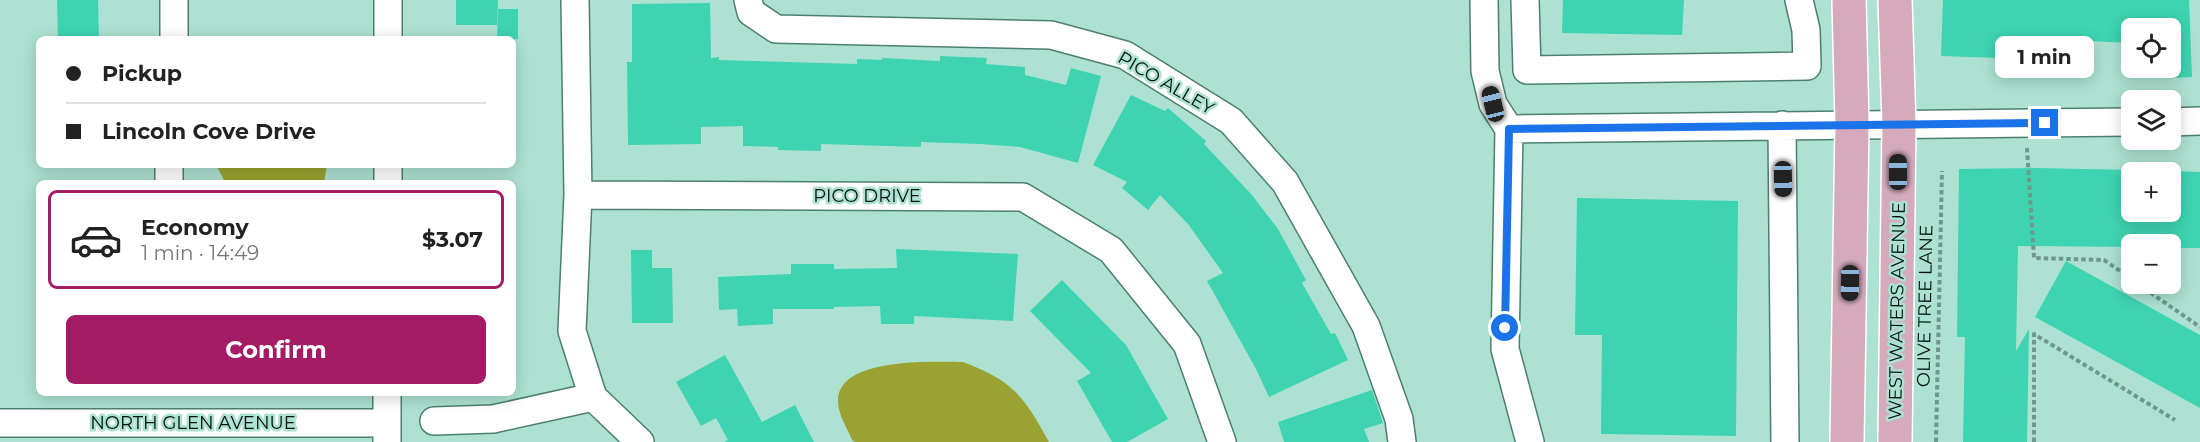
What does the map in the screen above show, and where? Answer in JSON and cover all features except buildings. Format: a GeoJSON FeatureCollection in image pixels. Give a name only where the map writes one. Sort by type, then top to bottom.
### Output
{"type":"FeatureCollection","features":[{"type":"Feature","properties":{"kind":"main road"},"geometry":{"type":"LineString","coordinates":[[1847,442],[1852,124],[1849,0]]}},
{"type":"Feature","properties":{"kind":"main road","name":"WEST WATERS AVENUE"},"geometry":{"type":"LineString","coordinates":[[1895,0],[1899,124],[1895,442]]}},
{"type":"Feature","properties":{"kind":"street"},"geometry":{"type":"LineString","coordinates":[[174,0],[174,36]]}},
{"type":"Feature","properties":{"kind":"street"},"geometry":{"type":"LineString","coordinates":[[388,0],[388,36]]}},
{"type":"Feature","properties":{"kind":"street"},"geometry":{"type":"LineString","coordinates":[[575,0],[578,195],[572,331],[593,397],[640,442]]}},
{"type":"Feature","properties":{"kind":"street","name":"PICO ALLEY"},"geometry":{"type":"LineString","coordinates":[[748,0],[751,12],[776,29],[1051,35],[1125,55],[1231,121],[1285,182],[1366,326],[1399,419],[1402,442]]}},
{"type":"Feature","properties":{"kind":"street"},"geometry":{"type":"LineString","coordinates":[[1484,0],[1485,71],[1493,104],[1509,129],[1504,349],[1530,442]]}},
{"type":"Feature","properties":{"kind":"street"},"geometry":{"type":"LineString","coordinates":[[1525,0],[1527,70],[1851,66]]}},
{"type":"Feature","properties":{"kind":"street"},"geometry":{"type":"LineString","coordinates":[[1799,0],[1806,30],[1807,66]]}},
{"type":"Feature","properties":{"kind":"street"},"geometry":{"type":"LineString","coordinates":[[2181,122],[2200,121]]}},
{"type":"Feature","properties":{"kind":"street"},"geometry":{"type":"LineString","coordinates":[[1509,129],[2121,122]]}},
{"type":"Feature","properties":{"kind":"street"},"geometry":{"type":"LineString","coordinates":[[1782,125],[1785,442]]}},
{"type":"Feature","properties":{"kind":"street","name":"PICO DRIVE"},"geometry":{"type":"LineString","coordinates":[[578,195],[1023,197],[1111,249],[1187,344],[1222,442]]}},
{"type":"Feature","properties":{"kind":"street"},"geometry":{"type":"LineString","coordinates":[[387,396],[387,432]]}},
{"type":"Feature","properties":{"kind":"street"},"geometry":{"type":"LineString","coordinates":[[434,421],[493,419],[593,397]]}},
{"type":"Feature","properties":{"kind":"street","name":"NORTH GLEN AVENUE"},"geometry":{"type":"LineString","coordinates":[[0,423],[264,433],[387,432]]}},
{"type":"Feature","properties":{"kind":"path"},"geometry":{"type":"LineString","coordinates":[[2024,124],[2034,258],[2104,260],[2121,272]]}},
{"type":"Feature","properties":{"kind":"path","name":"OLIVE TREE LANE"},"geometry":{"type":"LineString","coordinates":[[1936,442],[1942,171]]}},
{"type":"Feature","properties":{"kind":"path"},"geometry":{"type":"LineString","coordinates":[[2152,294],[2200,327]]}},
{"type":"Feature","properties":{"kind":"path"},"geometry":{"type":"LineString","coordinates":[[2034,442],[2034,334],[2175,420]]}},
{"type":"Feature","properties":{"kind":"shaded area"},"geometry":{"type":"Polygon","coordinates":[[[218,168],[326,168],[324,180],[224,180],[218,168]]]}},
{"type":"Feature","properties":{"kind":"shaded area"},"geometry":{"type":"Polygon","coordinates":[[[963,362],[994,376],[1015,392],[1032,412],[1049,442],[855,442],[852,440],[839,409],[840,392],[849,379],[865,371],[885,366],[907,363],[963,362]]]}},
{"type":"Feature","properties":{"kind":"route"},"geometry":{"type":"LineString","coordinates":[[1505,328],[1509,129],[2045,123]]}}]}
